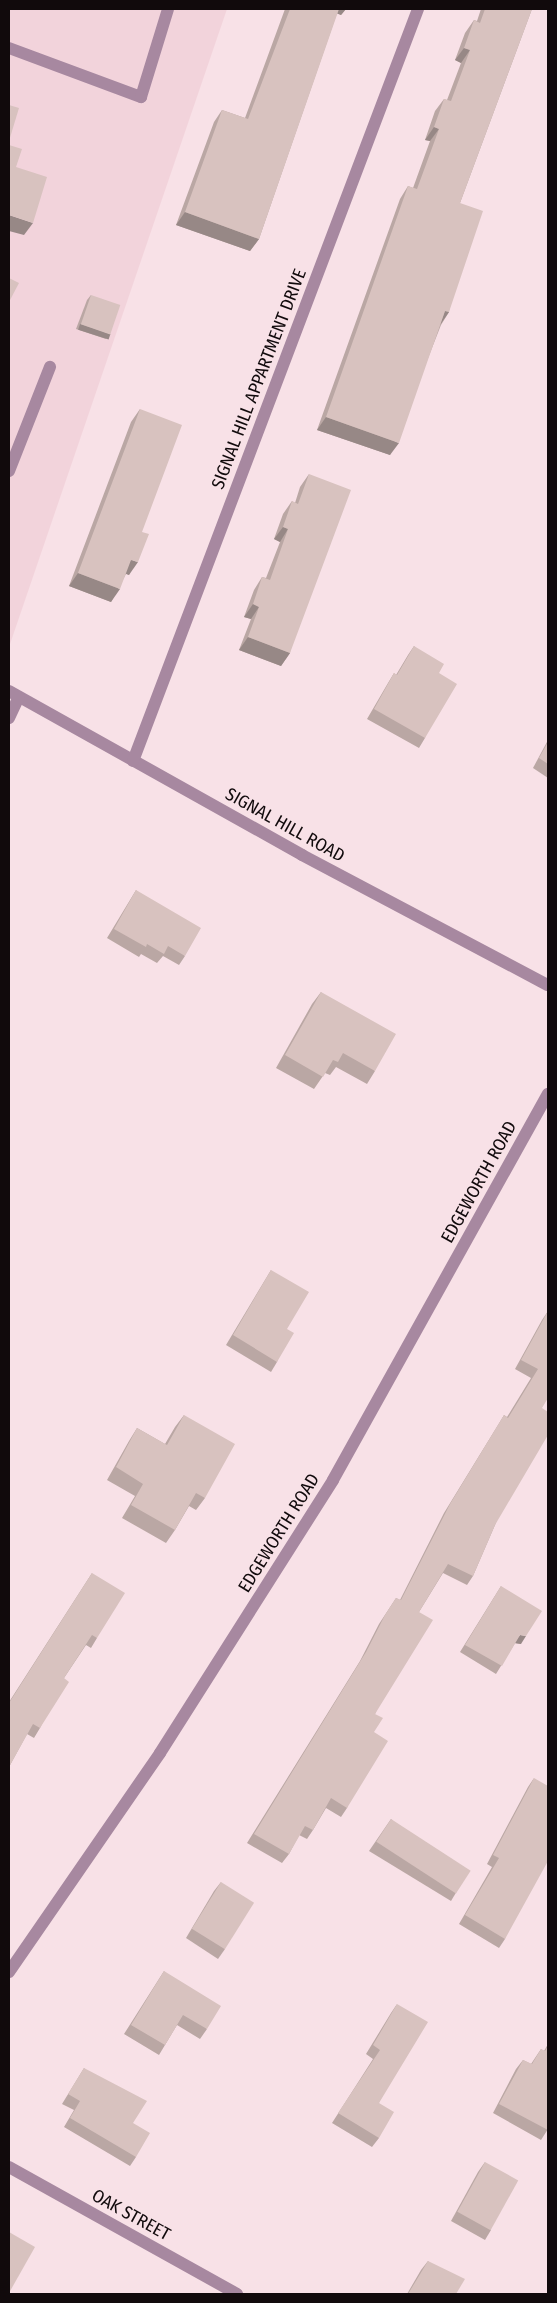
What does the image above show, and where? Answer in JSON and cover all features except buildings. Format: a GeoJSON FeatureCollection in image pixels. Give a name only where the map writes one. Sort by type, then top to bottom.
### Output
{"type":"FeatureCollection","features":[{"type":"Feature","properties":{"kind":"street"},"geometry":{"type":"LineString","coordinates":[[9,48],[141,97],[168,9]]}},
{"type":"Feature","properties":{"kind":"street","name":"SIGNAL HILL APPARTMENT DRIVE"},"geometry":{"type":"LineString","coordinates":[[133,761],[418,9]]}},
{"type":"Feature","properties":{"kind":"street"},"geometry":{"type":"LineString","coordinates":[[9,471],[50,367]]}},
{"type":"Feature","properties":{"kind":"street"},"geometry":{"type":"LineString","coordinates":[[9,718],[14,694]]}},
{"type":"Feature","properties":{"kind":"street","name":"SIGNAL HILL ROAD"},"geometry":{"type":"LineString","coordinates":[[14,694],[302,855],[548,985]]}},
{"type":"Feature","properties":{"kind":"street","name":"EDGEWORTH ROAD"},"geometry":{"type":"LineString","coordinates":[[9,1972],[160,1753],[333,1480],[548,1094]]}},
{"type":"Feature","properties":{"kind":"street","name":"OAK STREET"},"geometry":{"type":"LineString","coordinates":[[9,2167],[237,2294]]}},
{"type":"Feature","properties":{"kind":"shaded area"},"geometry":{"type":"Polygon","coordinates":[[[9,9],[227,9],[9,647],[9,9]]]}}]}
